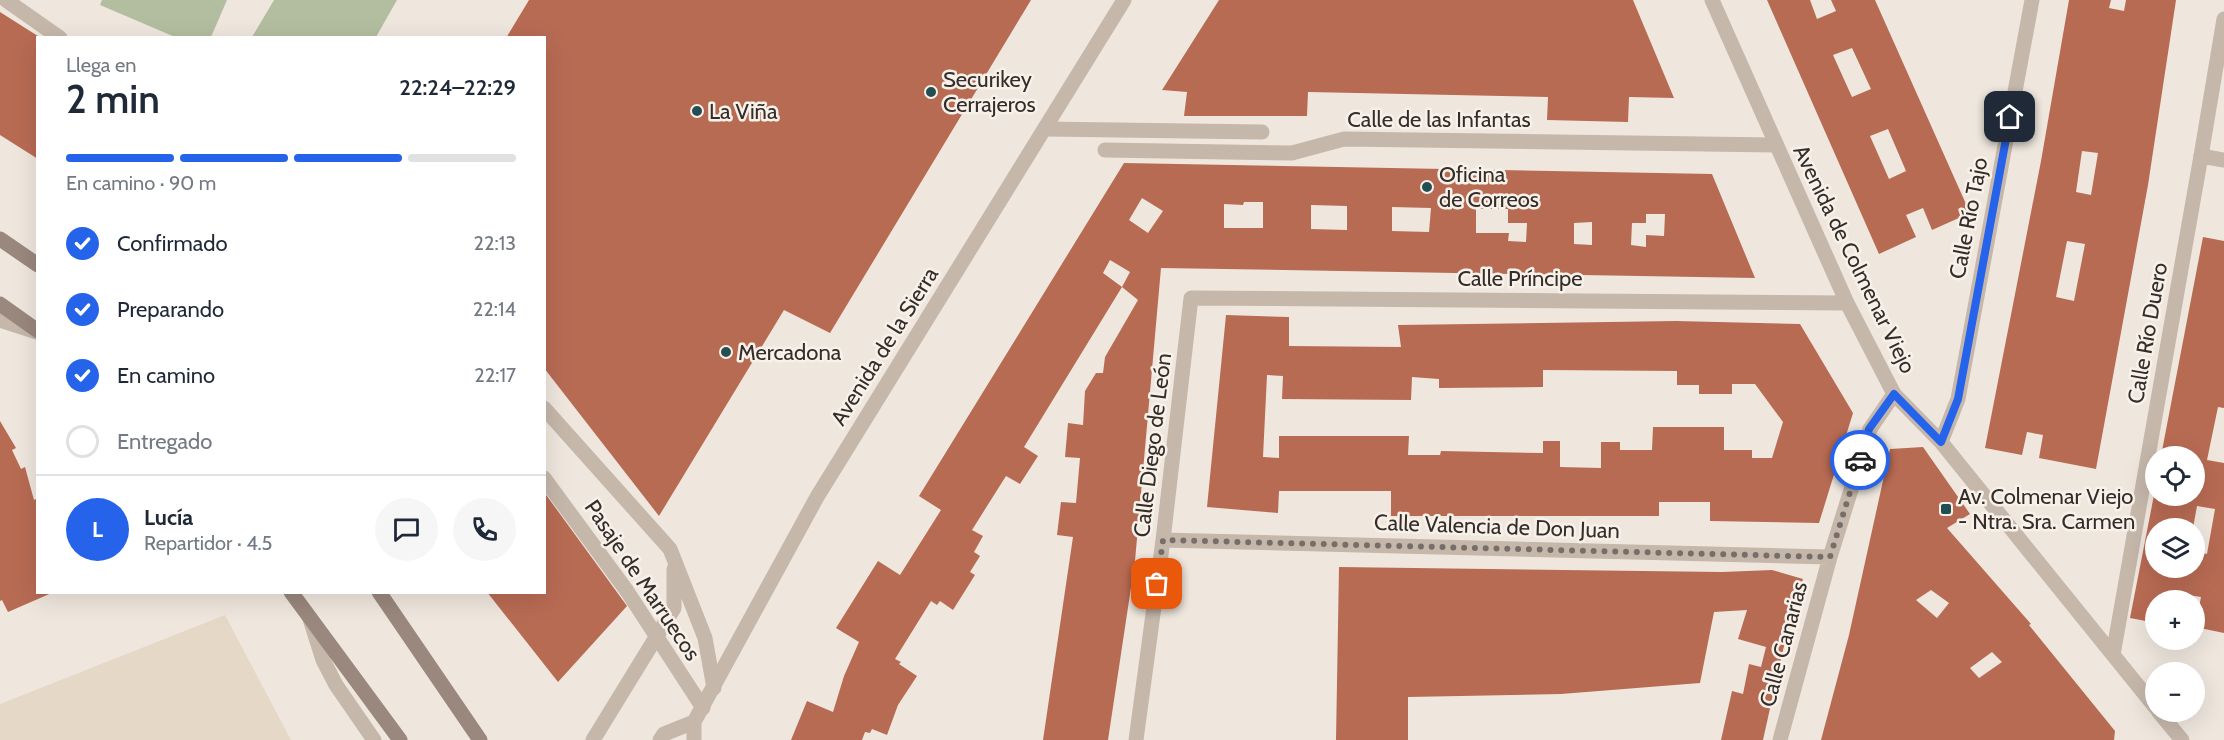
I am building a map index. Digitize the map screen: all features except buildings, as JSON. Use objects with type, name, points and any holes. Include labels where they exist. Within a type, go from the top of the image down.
[{"type":"main road","points":[[0,239],[36,264]]},
{"type":"main road","points":[[0,304],[36,331]]},
{"type":"main road","points":[[293,594],[400,740]]},
{"type":"main road","points":[[380,594],[480,740]]},
{"type":"street","points":[[6,0],[57,36]]},
{"type":"street","name":"Avenida de la Sierra","points":[[694,722],[818,497],[1124,0]]},
{"type":"street","name":"Avenida de Colmenar Viejo","points":[[1712,0],[1847,303],[1894,394],[1941,442],[2145,695]]},
{"type":"street","name":"Calle Río Tajo","points":[[1941,442],[1958,399],[2032,0]]},
{"type":"street","name":"Calle Río Duero","points":[[2114,655],[2224,19]]},
{"type":"street","points":[[1044,129],[1262,132]]},
{"type":"street","name":"Calle de las Infantas","points":[[1105,150],[1292,153],[1344,139],[1775,145]]},
{"type":"street","points":[[2201,156],[2224,160]]},
{"type":"street","name":"Calle Príncipe","points":[[1191,298],[1847,303]]},
{"type":"street","name":"Calle Diego de León","points":[[1136,740],[1163,540],[1191,298]]},
{"type":"street","points":[[0,321],[36,331]]},
{"type":"street","name":"Calle Canarias","points":[[1780,740],[1830,557],[1869,429],[1894,394]]},
{"type":"street","points":[[546,410],[672,554],[705,638],[714,688]]},
{"type":"street","name":"Pasaje de Marruecos","points":[[546,481],[627,591],[703,708]]},
{"type":"street","name":"Calle Valencia de Don Juan","points":[[1163,540],[1830,557]]},
{"type":"street","points":[[593,740],[674,608],[672,554]]},
{"type":"street","points":[[307,612],[323,660],[336,686],[374,740]]},
{"type":"street","points":[[660,740],[664,734],[694,722],[694,740]]},
{"type":"street","name":"Avenida de Colmenar Viejo","points":[[2167,722],[2182,740]]},
{"type":"green space","points":[[102,0],[227,0],[211,36],[173,36],[100,5]]},
{"type":"green space","points":[[274,0],[397,0],[377,36],[253,36]]},
{"type":"shaded area","points":[[225,615],[291,740],[0,740],[0,704]]},
{"type":"way so far","points":[[1157,584],[1163,540],[1830,557],[1860,460]]},
{"type":"place","name":"Securikey Cerrajeros","points":[[931,92]]},
{"type":"place","name":"La Viña","points":[[697,111]]},
{"type":"place","name":"Oficina de Correos","points":[[1427,187]]},
{"type":"place","name":"Mercadona","points":[[726,352]]},
{"type":"place","name":"Av. Colmenar Viejo - Ntra. Sra. Carmen","points":[[1946,509]]},
{"type":"route","points":[[1860,460],[1869,429],[1894,394],[1941,442],[1958,399],[2010,117]]}]
